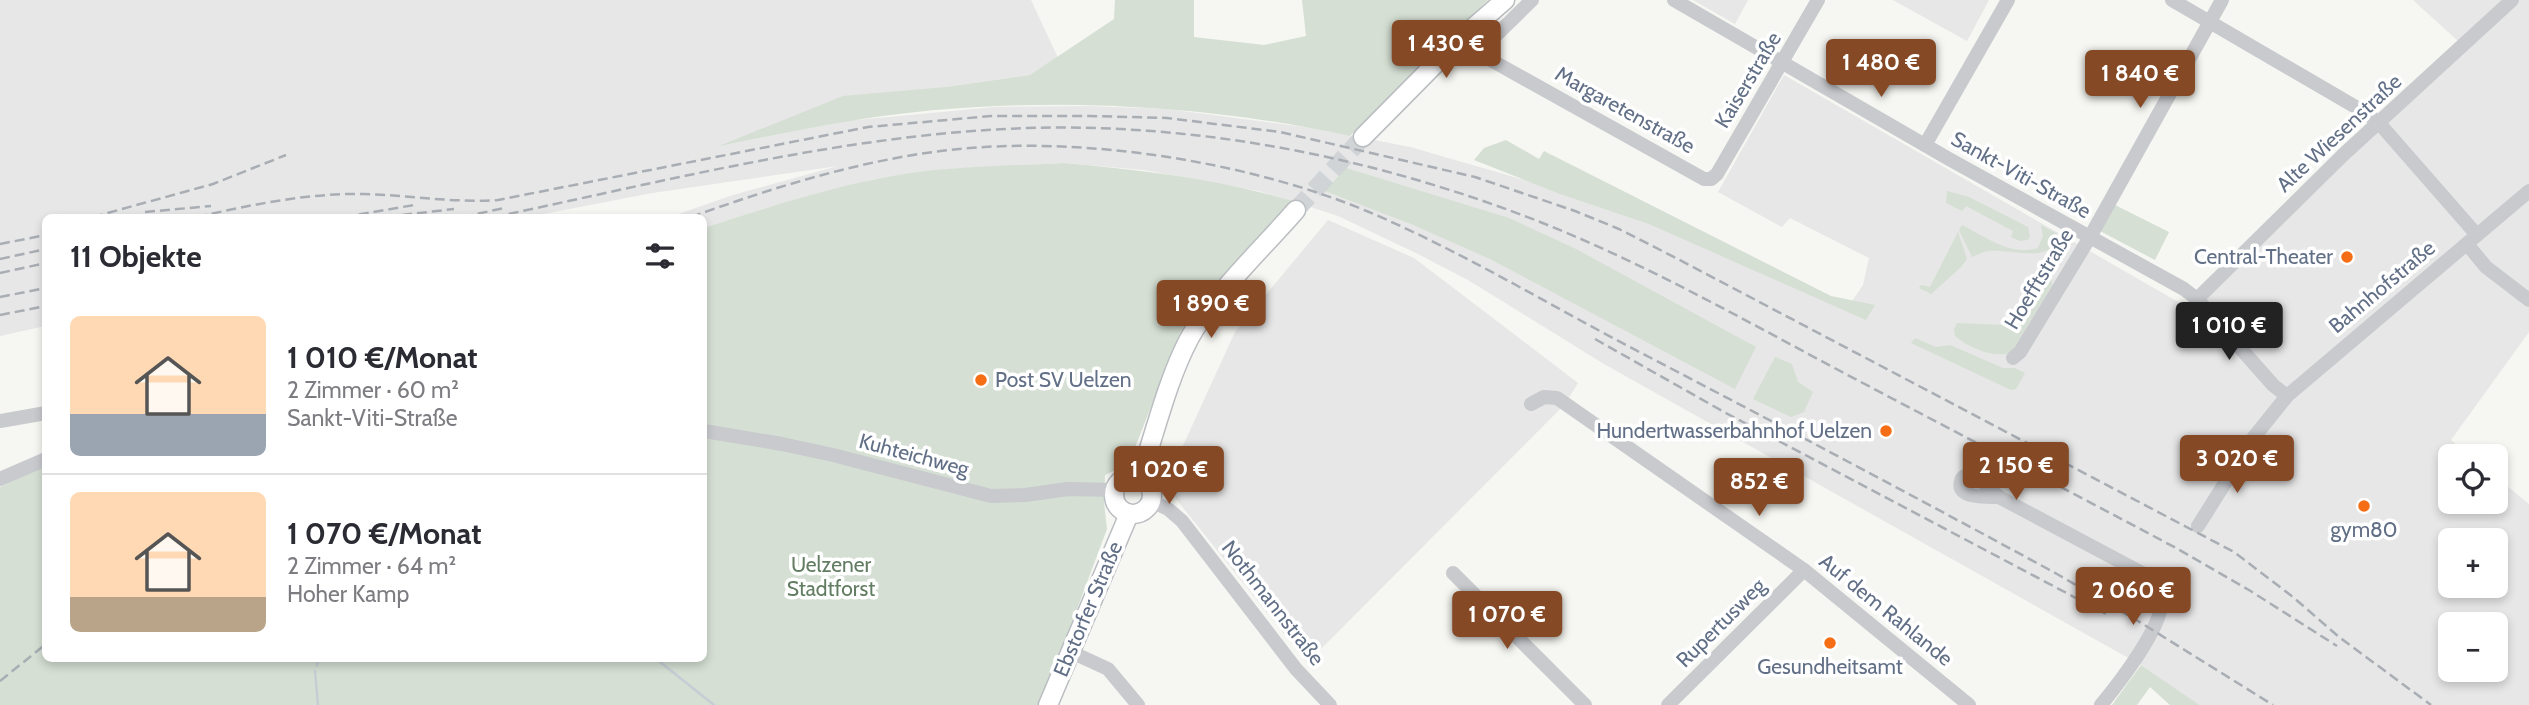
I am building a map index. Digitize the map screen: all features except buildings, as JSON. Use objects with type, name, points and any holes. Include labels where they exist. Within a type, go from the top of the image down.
[{"type":"main road","points":[[1363,137],[1460,39],[1505,0]]},
{"type":"main road","points":[[1140,477],[1188,340],[1210,308],[1296,210]]},
{"type":"main road","points":[[1127,477],[1140,477],[1150,487],[1151,501],[1142,511],[1129,513],[1119,508],[1115,502],[1115,490],[1127,477]]},
{"type":"main road","name":"Ebstorfer Straße","points":[[1048,705],[1129,513]]},
{"type":"street","name":"Margaretenstraße","points":[[1532,0],[1483,49],[1489,59],[1704,179],[1712,179]]},
{"type":"street","name":"Sankt-Viti-Straße","points":[[1674,0],[2184,289],[2197,299],[2273,385],[2287,396]]},
{"type":"street","name":"Kaiserstraße","points":[[1712,179],[1818,0]]},
{"type":"street","points":[[1926,145],[2008,0]]},
{"type":"street","points":[[2172,0],[2346,100],[2379,124],[2472,239],[2479,260],[2529,300]]},
{"type":"street","name":"Hoefftstraße","points":[[2012,358],[2020,352],[2090,237],[2222,0]]},
{"type":"street","name":"Alte Wiesenstraße","points":[[2197,299],[2343,155],[2512,0]]},
{"type":"street","name":"Bahnhofstraße","points":[[2198,526],[2254,437],[2287,396],[2472,239],[2526,202]]},
{"type":"street","name":"Auf dem Rahlande","points":[[1531,404],[1544,397],[1557,398],[1804,570],[1969,705]]},
{"type":"street","points":[[0,421],[42,413]]},
{"type":"street","name":"Kuhteichweg","points":[[707,432],[833,455],[991,496],[1068,489],[1115,490]]},
{"type":"street","points":[[0,479],[42,461]]},
{"type":"street","points":[[1999,497],[2155,580],[2161,589],[2162,600],[2158,617],[2138,654],[2101,705]]},
{"type":"street","name":"Nothmannstraße","points":[[1151,501],[1168,509],[1182,522],[1296,669],[1331,705]]},
{"type":"street","name":"Rupertusweg","points":[[1668,705],[1804,570]]},
{"type":"street","points":[[1453,573],[1585,705]]},
{"type":"street","points":[[1069,651],[1108,669],[1138,705]]},
{"type":"shaded area","points":[[0,0],[1031,0],[1058,58],[1030,75],[946,87],[724,145],[845,121],[995,107],[1167,109],[1312,128],[1410,147],[1615,206],[1846,310],[1863,285],[1869,258],[1790,218],[1782,227],[1718,192],[1784,75],[2192,310],[2458,41],[2413,0],[2529,0],[2529,332],[2451,440],[2456,444],[2438,444],[2438,514],[2508,514],[2508,487],[2529,504],[2529,705],[2199,705],[2141,665],[1604,364],[1468,280],[1338,216],[1258,191],[1144,170],[1064,163],[950,169],[871,180],[707,227],[707,214],[679,214],[733,195],[838,166],[652,193],[544,214],[42,214],[42,327],[0,336]]},
{"type":"shaded area","points":[[1693,0],[1748,0],[1735,24]]},
{"type":"shaded area","points":[[1893,0],[1989,0],[1967,41]]},
{"type":"shaded area","points":[[1328,220],[1414,258],[1578,383],[1565,404],[1307,663],[1165,485],[1235,332]]},
{"type":"green space","points":[[1115,0],[1194,0],[1194,37],[1264,45],[1306,36],[1302,0],[1488,0],[1350,136],[1226,115],[1098,105],[1033,105],[905,113],[719,146],[843,96],[946,87],[1030,75],[1114,19]]},
{"type":"green space","points":[[1506,140],[1539,159],[1544,151],[1831,296],[1875,305],[1866,320],[1649,224],[1560,194],[1474,160],[1484,148]]},
{"type":"green space","name":"Uelzener Stadtforst","points":[[1064,163],[1180,176],[1293,201],[1202,299],[1180,333],[1132,455],[1126,465],[1105,475],[1107,529],[1041,705],[0,705],[0,487],[42,467],[42,662],[707,662],[707,227],[828,190],[904,174]]},
{"type":"green space","points":[[1346,168],[1509,218],[1576,249],[1756,347],[1735,389],[1490,259],[1411,224],[1325,191]]},
{"type":"green space","points":[[1947,191],[1969,197],[2028,227],[2030,237],[2020,241],[2011,237],[2013,231],[1966,206],[1962,211],[1946,203]]},
{"type":"green space","points":[[2115,205],[2169,232],[2155,260],[2100,231]]},
{"type":"green space","points":[[1962,225],[1998,244],[2018,250],[2038,248],[2043,236],[2041,225],[2061,236],[2056,245],[2039,253],[1988,251],[1972,257],[1959,230]]},
{"type":"green space","points":[[1958,232],[1967,259],[1931,294],[1919,288],[1921,285],[1930,287]]},
{"type":"green space","points":[[2048,275],[2052,278],[2052,285],[2011,353],[1981,351],[1955,336],[1957,323],[2005,325],[2013,321],[2038,278]]},
{"type":"green space","points":[[1915,338],[1936,347],[1950,345],[2003,368],[2015,368],[2025,373],[2016,389],[2011,390],[1911,343]]},
{"type":"green space","points":[[1775,357],[1792,364],[1798,382],[1813,392],[1804,412],[1791,417],[1753,399]]},
{"type":"green space","points":[[2141,665],[2199,705],[2170,705],[2150,687],[2137,705],[2112,705]]},
{"type":"waterway","points":[[317,666],[318,662]]},
{"type":"waterway","points":[[660,662],[714,705]]},
{"type":"waterway","points":[[315,671],[318,705]]},
{"type":"tunnel","points":[[1296,210],[1363,137]]},
{"type":"railway","points":[[211,214],[321,195],[498,200],[868,127],[991,116],[1167,118],[1280,132],[1475,177],[1619,229],[2234,552],[2293,597],[2339,637],[2431,705]]},
{"type":"railway","points":[[508,214],[801,153],[862,143],[987,130],[1123,129],[1259,144],[1326,157],[1458,192],[1609,251],[2176,548],[2337,646]]},
{"type":"railway","points":[[700,214],[786,185],[883,160],[1000,146],[1053,146],[1163,156],[1217,166],[1322,194],[1369,212],[1467,259],[1950,516],[2138,621],[2273,705]]},
{"type":"railway","points":[[104,214],[213,184],[286,155]]},
{"type":"railway","points":[[362,214],[414,205]]},
{"type":"railway","points":[[145,212],[211,206]]},
{"type":"railway","points":[[477,214],[504,208]]},
{"type":"railway","points":[[411,214],[454,209]]},
{"type":"railway","points":[[0,244],[42,236]]},
{"type":"railway","points":[[0,259],[42,250]]},
{"type":"railway","points":[[0,273],[42,264]]},
{"type":"railway","points":[[0,297],[42,289]]},
{"type":"railway","points":[[0,315],[42,307]]},
{"type":"railway","points":[[1595,339],[1724,412],[2110,616]]},
{"type":"railway","points":[[0,681],[42,647]]},
{"type":"place","name":"Central-Theater","points":[[2347,257]]},
{"type":"place","name":"Post SV Uelzen","points":[[981,380]]},
{"type":"place","name":"Hundertwasserbahnhof Uelzen","points":[[1886,431]]},
{"type":"place","name":"gym80","points":[[2364,506]]},
{"type":"place","name":"Gesundheitsamt","points":[[1830,643]]}]
